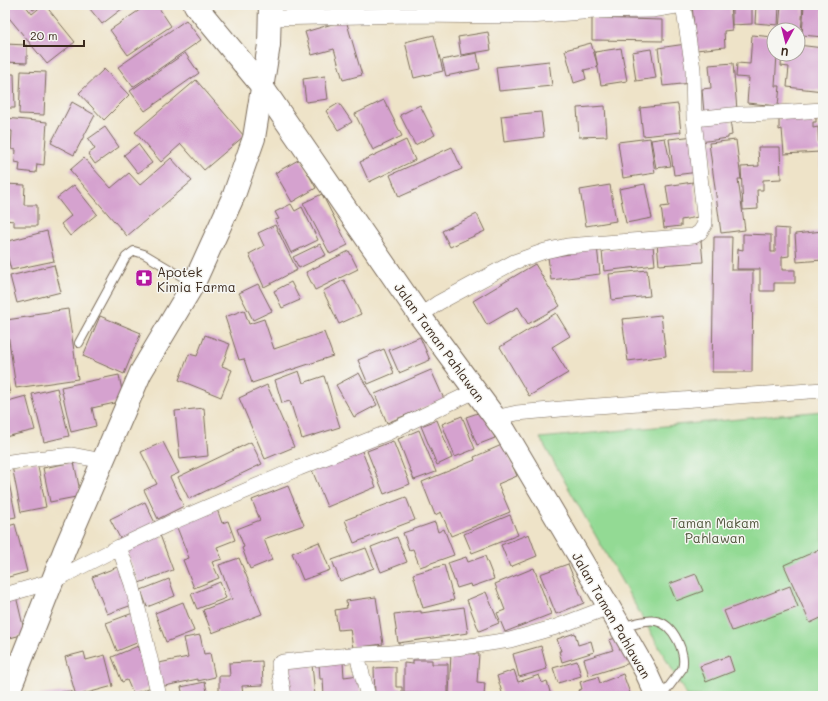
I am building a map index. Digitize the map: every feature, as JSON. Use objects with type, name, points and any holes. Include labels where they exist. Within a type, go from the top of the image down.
[{"type":"main road","name":"Jalan Taman Pahlawan","points":[[196,5],[261,84],[420,316],[505,431],[609,607],[657,696]]},
{"type":"main road","points":[[7,696],[65,549],[141,372],[194,283],[234,195],[254,138],[268,45],[270,11]]},
{"type":"street","points":[[270,11],[410,16],[530,16],[595,11],[652,10],[683,5],[693,69],[694,119],[705,224],[700,232],[694,236],[567,246],[545,251],[514,262],[438,303],[420,316]]},
{"type":"street","points":[[694,119],[741,114],[823,110]]},
{"type":"street","points":[[495,418],[517,413],[583,407],[823,390]]},
{"type":"street","points":[[5,595],[53,581],[119,546],[299,468],[388,432],[475,391]]},
{"type":"street","points":[[5,463],[72,455],[103,461]]},
{"type":"street","points":[[119,546],[132,584],[159,696]]},
{"type":"street","points":[[284,696],[280,674],[280,664],[283,662],[360,654],[456,648],[510,640],[556,627],[609,607]]},
{"type":"street","points":[[360,654],[359,663],[368,696]]},
{"type":"lane","points":[[79,343],[126,257],[134,251],[144,254],[194,283]]},
{"type":"lane","points":[[619,628],[634,623],[656,621],[671,630],[678,640],[684,664],[682,670],[662,696]]},
{"type":"green space","name":"Taman Makam Pahlawan","points":[[823,411],[823,696],[687,696],[540,438]]},
{"type":"building","points":[[5,5],[25,5],[32,14],[45,5],[75,42],[47,64],[5,13]]},
{"type":"building","points":[[29,5],[41,5],[33,10]]},
{"type":"building","points":[[95,5],[127,5],[102,24],[90,9]]},
{"type":"building","points":[[147,5],[157,5],[171,26],[128,55],[110,30]]},
{"type":"building","points":[[318,5],[358,5],[358,7],[318,10]]},
{"type":"building","points":[[692,5],[730,5],[732,30],[724,31],[725,47],[696,50]]},
{"type":"building","points":[[732,5],[752,5],[752,24],[732,25]]},
{"type":"building","points":[[756,5],[779,5],[778,22],[766,22],[766,24],[755,23]]},
{"type":"building","points":[[781,5],[803,5],[802,22],[780,22]]},
{"type":"building","points":[[804,5],[823,5],[823,37],[806,35],[806,22],[803,22]]},
{"type":"building","points":[[592,18],[663,20],[663,41],[592,40]]},
{"type":"building","points":[[186,20],[201,40],[133,87],[118,67]]},
{"type":"building","points":[[346,20],[362,75],[343,80],[334,49],[312,55],[305,32]]},
{"type":"building","points":[[488,32],[491,50],[461,55],[458,37]]},
{"type":"building","points":[[434,35],[443,71],[414,78],[405,42]]},
{"type":"building","points":[[752,35],[766,36],[766,62],[776,62],[775,86],[780,86],[778,106],[747,103],[749,78],[736,77],[737,63],[750,64]]},
{"type":"building","points":[[591,43],[598,67],[584,70],[586,79],[574,83],[565,50]]},
{"type":"building","points":[[5,44],[27,45],[27,63],[5,62]]},
{"type":"building","points":[[686,44],[691,83],[663,86],[658,48]]},
{"type":"building","points":[[806,46],[823,48],[823,91],[787,87],[789,67],[781,66],[781,62],[806,62]]},
{"type":"building","points":[[621,48],[627,81],[601,85],[595,52]]},
{"type":"building","points":[[651,49],[656,78],[636,81],[632,52]]},
{"type":"building","points":[[185,53],[199,73],[145,111],[130,91]]},
{"type":"building","points":[[477,53],[480,69],[446,76],[442,60]]},
{"type":"building","points":[[549,61],[552,86],[499,91],[496,67]]},
{"type":"building","points":[[733,63],[737,110],[704,113],[702,89],[711,88],[709,65]]},
{"type":"building","points":[[104,69],[129,95],[104,120],[79,93]]},
{"type":"building","points":[[21,71],[46,72],[44,115],[19,114]]},
{"type":"building","points":[[5,74],[14,74],[15,108],[5,108]]},
{"type":"building","points":[[325,76],[328,99],[306,102],[303,79]]},
{"type":"building","points":[[196,80],[244,136],[204,170],[181,144],[161,162],[135,132]]},
{"type":"building","points":[[384,100],[402,136],[373,150],[355,114]]},
{"type":"building","points":[[72,102],[95,115],[74,155],[51,143]]},
{"type":"building","points":[[339,103],[352,122],[338,130],[326,111]]},
{"type":"building","points":[[678,104],[681,132],[643,136],[640,108]]},
{"type":"building","points":[[420,105],[435,135],[415,145],[400,115]]},
{"type":"building","points":[[605,106],[607,136],[579,137],[577,108]]},
{"type":"building","points":[[541,112],[544,137],[504,142],[501,116]]},
{"type":"building","points":[[816,112],[816,122],[813,122],[813,128],[818,127],[819,149],[823,149],[823,167],[820,167],[820,152],[784,154],[782,129],[779,130],[779,118]]},
{"type":"building","points":[[5,118],[47,122],[44,165],[37,164],[36,173],[19,171],[20,163],[15,162],[16,150],[11,149],[12,131],[5,130]]},
{"type":"building","points":[[730,118],[732,135],[728,136],[728,138],[700,142],[698,122]]},
{"type":"building","points":[[105,127],[119,147],[95,164],[88,154],[95,149],[88,139]]},
{"type":"building","points":[[820,129],[823,129],[823,146],[821,147]]},
{"type":"building","points":[[694,136],[699,172],[674,175],[669,139]]},
{"type":"building","points":[[650,138],[655,173],[623,178],[618,142]]},
{"type":"building","points":[[665,138],[671,166],[656,168],[651,140]]},
{"type":"building","points":[[406,140],[415,160],[369,182],[360,162]]},
{"type":"building","points":[[736,140],[741,179],[738,179],[745,230],[721,233],[709,143]]},
{"type":"building","points":[[138,144],[152,163],[138,173],[124,155]]},
{"type":"building","points":[[452,147],[462,169],[399,197],[390,175]]},
{"type":"building","points":[[758,147],[780,147],[781,179],[763,180],[763,190],[757,190],[758,209],[743,210],[741,167],[759,166]]},
{"type":"building","points":[[84,158],[111,188],[129,173],[140,185],[171,158],[192,181],[127,236],[70,170]]},
{"type":"building","points":[[300,159],[316,188],[292,202],[275,173]]},
{"type":"building","points":[[693,182],[698,217],[681,220],[681,226],[664,228],[661,207],[669,206],[666,186]]},
{"type":"building","points":[[5,184],[25,185],[24,205],[37,205],[37,226],[14,226],[14,221],[5,220]]},
{"type":"building","points":[[645,184],[652,218],[626,223],[619,189]]},
{"type":"building","points":[[74,185],[97,214],[70,236],[61,224],[71,216],[57,198]]},
{"type":"building","points":[[610,185],[616,221],[586,226],[580,190]]},
{"type":"building","points":[[322,194],[348,245],[330,254],[303,203]]},
{"type":"building","points":[[291,204],[295,211],[302,207],[318,240],[291,253],[275,220],[279,219],[275,212]]},
{"type":"building","points":[[477,214],[485,231],[450,247],[442,231]]},
{"type":"building","points":[[275,225],[297,270],[264,287],[249,254],[264,246],[258,233]]},
{"type":"building","points":[[775,228],[789,229],[789,256],[782,257],[782,270],[795,270],[795,283],[774,283],[774,291],[760,291],[760,269],[737,269],[738,249],[743,250],[743,234],[771,235],[771,252],[775,252]]},
{"type":"building","points":[[47,231],[54,261],[11,270],[5,242]]},
{"type":"building","points":[[823,231],[823,260],[797,262],[795,234]]},
{"type":"building","points":[[714,237],[732,237],[731,270],[753,270],[752,372],[712,372]]},
{"type":"building","points":[[701,240],[703,262],[659,265],[657,243]]},
{"type":"building","points":[[320,244],[326,255],[299,268],[293,257]]},
{"type":"building","points":[[653,245],[655,265],[604,271],[602,251]]},
{"type":"building","points":[[597,246],[600,274],[551,280],[548,257],[570,254],[569,249]]},
{"type":"building","points":[[349,251],[358,269],[315,290],[306,272]]},
{"type":"building","points":[[535,264],[560,306],[528,324],[518,307],[487,325],[473,301]]},
{"type":"building","points":[[54,265],[61,292],[17,303],[10,276]]},
{"type":"building","points":[[647,270],[650,296],[612,300],[609,274]]},
{"type":"building","points":[[344,280],[361,314],[339,324],[323,291]]},
{"type":"building","points":[[291,282],[300,300],[282,308],[274,291]]},
{"type":"building","points":[[258,284],[272,311],[253,320],[239,293]]},
{"type":"building","points":[[68,309],[78,379],[16,388],[6,320]]},
{"type":"building","points":[[244,310],[249,324],[264,319],[274,349],[324,332],[333,356],[252,383],[244,359],[239,360],[225,317]]},
{"type":"building","points":[[556,313],[570,336],[552,347],[568,373],[529,396],[500,347]]},
{"type":"building","points":[[661,315],[666,356],[628,361],[622,319]]},
{"type":"building","points":[[100,316],[141,333],[124,374],[83,356]]},
{"type":"building","points":[[205,335],[230,344],[222,366],[232,370],[221,397],[179,380],[189,354],[197,356]]},
{"type":"building","points":[[420,337],[430,360],[399,373],[389,350]]},
{"type":"building","points":[[384,349],[394,373],[368,384],[358,360]]},
{"type":"building","points":[[5,370],[10,394],[5,394]]},
{"type":"building","points":[[431,370],[444,399],[387,423],[375,394]]},
{"type":"building","points":[[299,371],[303,383],[324,376],[340,427],[302,439],[290,401],[282,403],[275,380]]},
{"type":"building","points":[[359,373],[377,405],[354,417],[336,385]]},
{"type":"building","points":[[119,375],[124,401],[92,408],[96,426],[71,432],[61,387]]},
{"type":"building","points":[[267,385],[294,447],[265,459],[239,398]]},
{"type":"building","points":[[57,388],[69,436],[44,442],[32,394]]},
{"type":"building","points":[[26,396],[35,430],[5,437],[5,403]]},
{"type":"building","points":[[204,408],[208,456],[180,459],[175,411]]},
{"type":"building","points":[[484,411],[495,438],[477,445],[466,417]]},
{"type":"building","points":[[462,416],[475,449],[455,457],[442,424]]},
{"type":"building","points":[[437,420],[452,458],[437,465],[421,426]]},
{"type":"building","points":[[419,430],[436,472],[414,480],[398,439]]},
{"type":"building","points":[[393,441],[410,484],[384,494],[367,451]]},
{"type":"building","points":[[163,442],[179,473],[170,477],[184,506],[158,519],[144,490],[157,484],[141,452]]},
{"type":"building","points":[[251,442],[262,464],[189,499],[178,477]]},
{"type":"building","points":[[504,444],[517,476],[498,484],[510,512],[451,536],[441,512],[435,515],[422,482],[475,460],[474,457]]},
{"type":"building","points":[[362,451],[376,487],[327,507],[312,470]]},
{"type":"building","points":[[37,462],[46,507],[21,512],[12,466]]},
{"type":"building","points":[[74,462],[81,496],[50,502],[43,468]]},
{"type":"building","points":[[5,468],[16,517],[5,519]]},
{"type":"building","points":[[288,486],[304,525],[264,539],[272,560],[250,569],[237,529],[260,520],[252,500]]},
{"type":"building","points":[[406,497],[415,520],[354,543],[345,520]]},
{"type":"building","points":[[145,502],[156,525],[122,542],[110,519]]},
{"type":"building","points":[[217,509],[222,523],[228,521],[235,540],[217,547],[222,559],[212,562],[219,578],[194,588],[183,560],[189,558],[176,525]]},
{"type":"building","points":[[510,515],[518,535],[472,553],[464,534]]},
{"type":"building","points":[[435,522],[438,532],[444,529],[454,555],[420,567],[413,549],[409,550],[403,533]]},
{"type":"building","points":[[15,524],[27,572],[5,578],[5,527]]},
{"type":"building","points":[[529,534],[537,556],[510,567],[501,545]]},
{"type":"building","points":[[160,535],[173,570],[139,583],[125,549]]},
{"type":"building","points":[[397,537],[407,562],[381,572],[371,547]]},
{"type":"building","points":[[319,542],[330,570],[303,580],[292,553]]},
{"type":"building","points":[[366,548],[374,568],[340,581],[332,560]]},
{"type":"building","points":[[823,548],[823,617],[810,623],[784,565]]},
{"type":"building","points":[[485,556],[494,579],[471,587],[470,584],[457,588],[448,563],[466,557],[468,562]]},
{"type":"building","points":[[239,558],[262,614],[212,633],[203,610],[232,599],[219,565]]},
{"type":"building","points":[[568,564],[584,603],[556,614],[540,574]]},
{"type":"building","points":[[444,565],[454,600],[423,608],[413,574]]},
{"type":"building","points":[[120,566],[135,604],[107,614],[92,577]]},
{"type":"building","points":[[534,568],[551,614],[505,632],[497,613],[505,610],[495,584]]},
{"type":"building","points":[[696,574],[703,591],[676,601],[669,584]]},
{"type":"building","points":[[169,579],[175,596],[147,607],[141,590]]},
{"type":"building","points":[[220,582],[226,598],[197,609],[191,594]]},
{"type":"building","points":[[790,586],[798,607],[732,631],[724,611]]},
{"type":"building","points":[[486,592],[499,623],[479,631],[467,600]]},
{"type":"building","points":[[16,596],[25,634],[6,639],[7,645],[5,646],[5,599]]},
{"type":"building","points":[[376,597],[383,644],[353,648],[350,629],[338,630],[335,610],[347,608],[346,601]]},
{"type":"building","points":[[183,602],[194,631],[166,642],[155,613]]},
{"type":"building","points":[[464,607],[468,633],[398,643],[394,614],[421,611],[421,613]]},
{"type":"building","points":[[133,613],[144,640],[117,651],[106,623]]},
{"type":"building","points":[[575,633],[578,645],[591,641],[594,652],[562,662],[559,651],[561,651],[557,639]]},
{"type":"building","points":[[200,635],[204,654],[210,653],[215,677],[160,687],[154,664],[188,657],[184,638]]},
{"type":"building","points":[[619,637],[633,662],[589,676],[584,659],[613,650],[609,640]]},
{"type":"building","points":[[138,646],[154,686],[133,694],[127,680],[122,682],[112,657]]},
{"type":"building","points":[[541,646],[547,669],[519,677],[513,654]]},
{"type":"building","points":[[84,652],[86,660],[105,655],[113,686],[76,696],[65,657]]},
{"type":"building","points":[[451,653],[479,654],[477,682],[485,683],[484,696],[449,694]]},
{"type":"building","points":[[729,656],[734,671],[706,682],[700,666]]},
{"type":"building","points":[[413,660],[432,660],[432,664],[448,664],[448,694],[404,693],[404,663],[413,664]]},
{"type":"building","points":[[262,661],[263,685],[242,686],[243,696],[219,696],[219,676],[230,676],[229,663]]},
{"type":"building","points":[[577,661],[581,676],[558,683],[553,668]]},
{"type":"building","points":[[343,662],[344,677],[359,675],[361,696],[324,696],[323,679],[320,679],[319,664]]},
{"type":"building","points":[[312,664],[315,696],[288,696],[285,667]]},
{"type":"building","points":[[396,667],[396,687],[402,687],[402,696],[375,696],[374,668]]},
{"type":"building","points":[[514,670],[518,682],[539,675],[542,683],[547,681],[551,696],[503,696],[497,676]]},
{"type":"building","points":[[623,674],[631,696],[581,696],[579,690],[582,689],[580,682],[598,677],[600,683]]},
{"type":"building","points":[[205,682],[208,696],[183,696],[181,687]]},
{"type":"building","points":[[71,691],[71,696],[40,696],[40,695]]},
{"type":"place","name":"Apotek Kimia Farma","points":[[144,278]]}]
